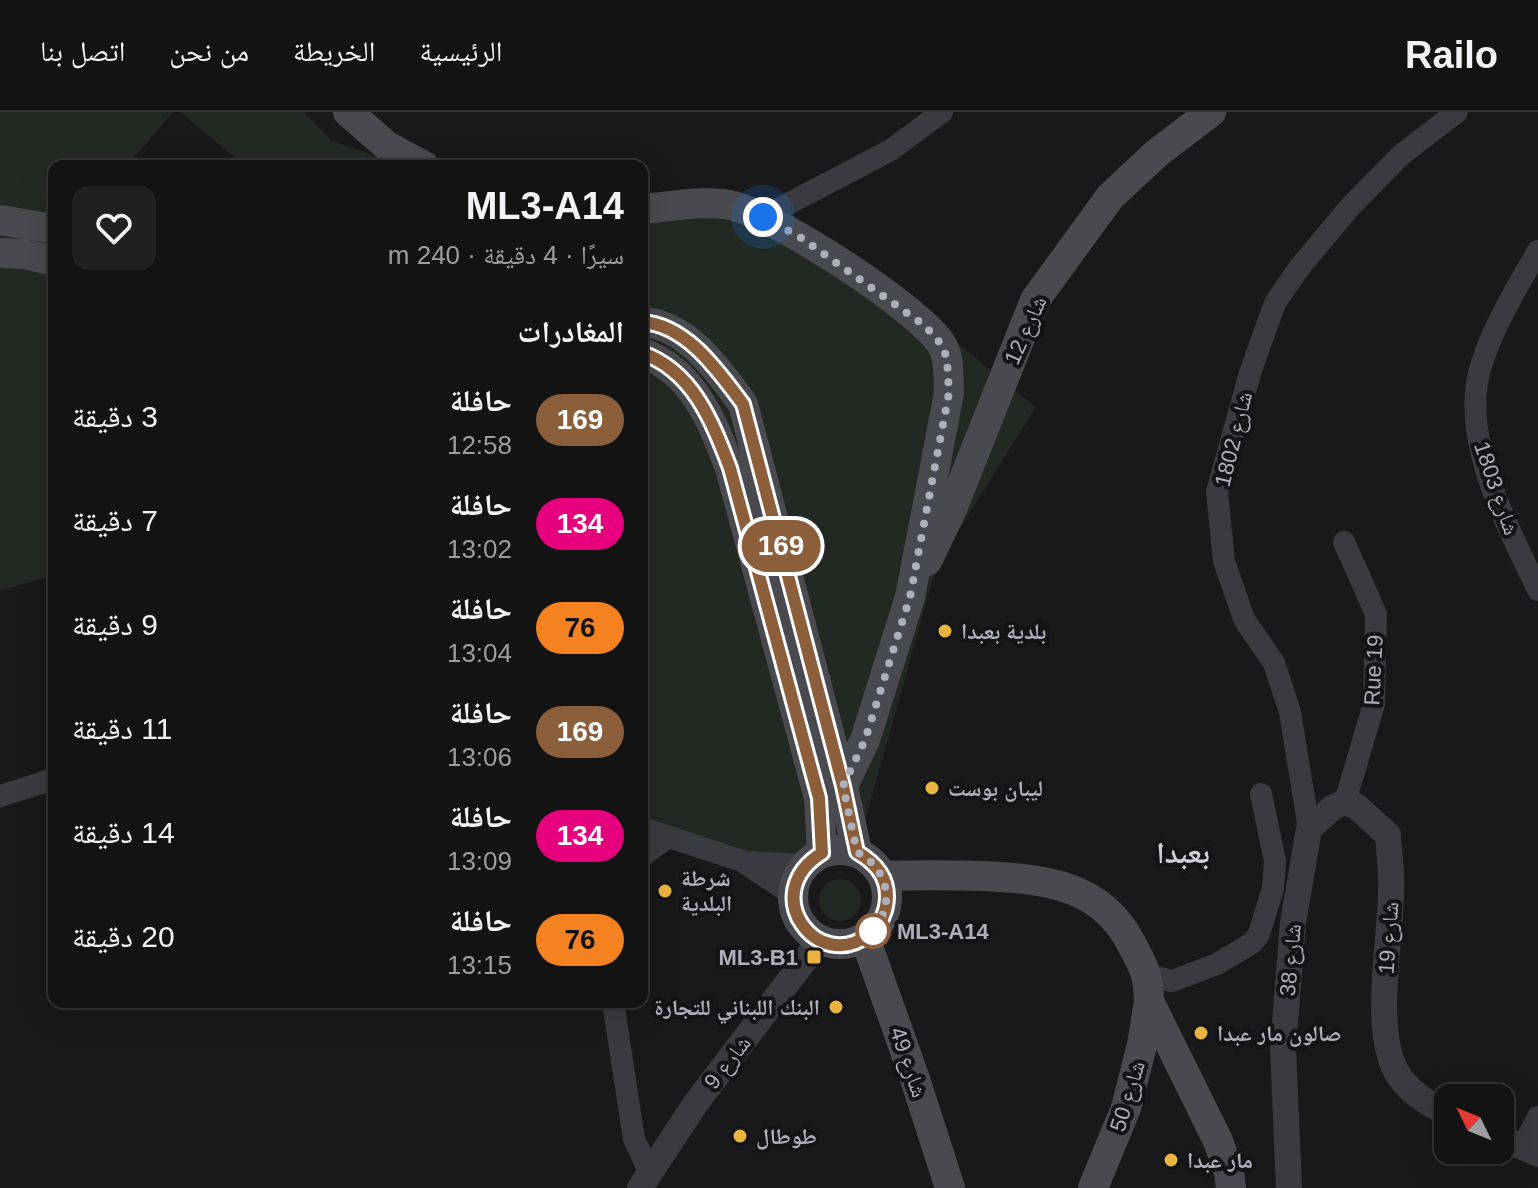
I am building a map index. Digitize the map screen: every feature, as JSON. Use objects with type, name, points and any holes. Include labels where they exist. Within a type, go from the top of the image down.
[{"type":"main road","points":[[348,112],[387,146],[413,160]]},
{"type":"main road","name":"شارع 12","points":[[910,597],[952,509],[1035,300],[1110,197],[1157,153],[1211,112]]},
{"type":"main road","points":[[648,209],[713,204],[732,206],[763,217],[800,237],[880,291],[924,325],[943,346],[949,393],[910,597],[865,740],[831,792],[813,859],[794,886],[795,912],[800,924],[820,940],[835,944],[865,938],[883,917],[887,903],[883,876],[876,866],[857,852],[831,792],[730,468],[712,422],[685,381],[672,368],[648,356]]},
{"type":"main road","points":[[0,220],[48,228]]},
{"type":"main road","points":[[0,253],[48,259]]},
{"type":"main road","points":[[648,324],[683,336],[721,374],[743,404],[831,792]]},
{"type":"main road","points":[[813,859],[833,850],[857,852]]},
{"type":"main road","points":[[883,876],[939,874],[1031,878],[1075,890],[1116,920],[1125,931],[1218,1141],[1231,1188]]},
{"type":"main road","name":"شارع 49","points":[[865,938],[950,1188]]},
{"type":"main road","name":"شارع 50","points":[[1093,1188],[1126,1108],[1142,1045],[1149,988]]},
{"type":"street","points":[[763,217],[891,150],[942,112]]},
{"type":"street","name":"شارع 1802","points":[[1309,829],[1290,712],[1274,663],[1244,619],[1224,561],[1217,492],[1250,373],[1275,303],[1299,268],[1350,207],[1401,155],[1457,112]]},
{"type":"street","name":"شارع 1803","points":[[1538,251],[1494,334],[1476,391],[1484,463],[1502,515],[1538,590]]},
{"type":"street","name":"Rue 19","points":[[1344,542],[1376,614],[1374,704],[1345,802]]},
{"type":"street","points":[[0,796],[48,781]]},
{"type":"street","points":[[1149,988],[1195,973],[1229,957],[1252,943],[1259,934],[1273,888],[1275,861],[1261,794]]},
{"type":"street","points":[[1309,829],[1332,808],[1345,802]]},
{"type":"street","name":"شارع 19","points":[[1345,802],[1356,806],[1388,835],[1391,891],[1384,989],[1387,1039],[1399,1077],[1419,1098],[1434,1106]]},
{"type":"street","name":"شارع 38","points":[[1289,1188],[1283,1047],[1293,923],[1309,829]]},
{"type":"street","points":[[648,830],[742,861],[793,895]]},
{"type":"street","points":[[648,852],[668,837]]},
{"type":"street","points":[[742,861],[813,859]]},
{"type":"street","name":"شارع 9","points":[[645,1180],[696,1103],[820,940]]},
{"type":"street","points":[[614,1008],[634,1139],[645,1180]]},
{"type":"street","points":[[1520,1145],[1538,1117]]},
{"type":"shaded area","points":[[0,112],[173,112],[132,160],[48,160],[48,577],[0,591]]},
{"type":"shaded area","points":[[180,112],[304,112],[331,140],[385,160],[238,160]]},
{"type":"shaded area","points":[[648,212],[800,228],[942,331],[1036,407],[937,565],[859,842],[782,882],[648,843]]},
{"type":"shaded area","points":[[840,879],[855,885],[861,900],[855,915],[840,921],[825,915],[819,900],[825,885]]},
{"type":"bus line","name":"169","points":[[648,322],[683,336],[721,374],[743,404],[843,786],[857,852],[876,866],[887,889],[883,917],[865,938],[835,944],[820,940],[800,924],[795,912],[794,886],[800,872],[809,861],[822,853],[819,798],[730,468],[701,403],[672,368],[648,355]]},
{"type":"place","name":"بلدية بعبدا","points":[[945,631]]},
{"type":"place","name":"ليبان بوست","points":[[932,788]]},
{"type":"place","name":"شرطة البلدية","points":[[665,891]]},
{"type":"place","name":"ML3-A14","points":[[873,931]]},
{"type":"place","name":"ML3-B1","points":[[814,957]]},
{"type":"place","name":"البنك اللبناني للتجارة","points":[[836,1007]]},
{"type":"place","name":"صالون مار عبدا","points":[[1201,1033]]},
{"type":"place","name":"طوطال","points":[[740,1136]]},
{"type":"place","name":"مار عبدا","points":[[1171,1160]]},
{"type":"district","name":"بعبدا","points":[[1183,853]]},
{"type":"route","points":[[763,217],[800,237],[924,325],[943,346],[947,360],[949,393],[910,597],[865,740],[843,786],[857,852],[876,866],[887,889],[883,917],[873,931]]}]
